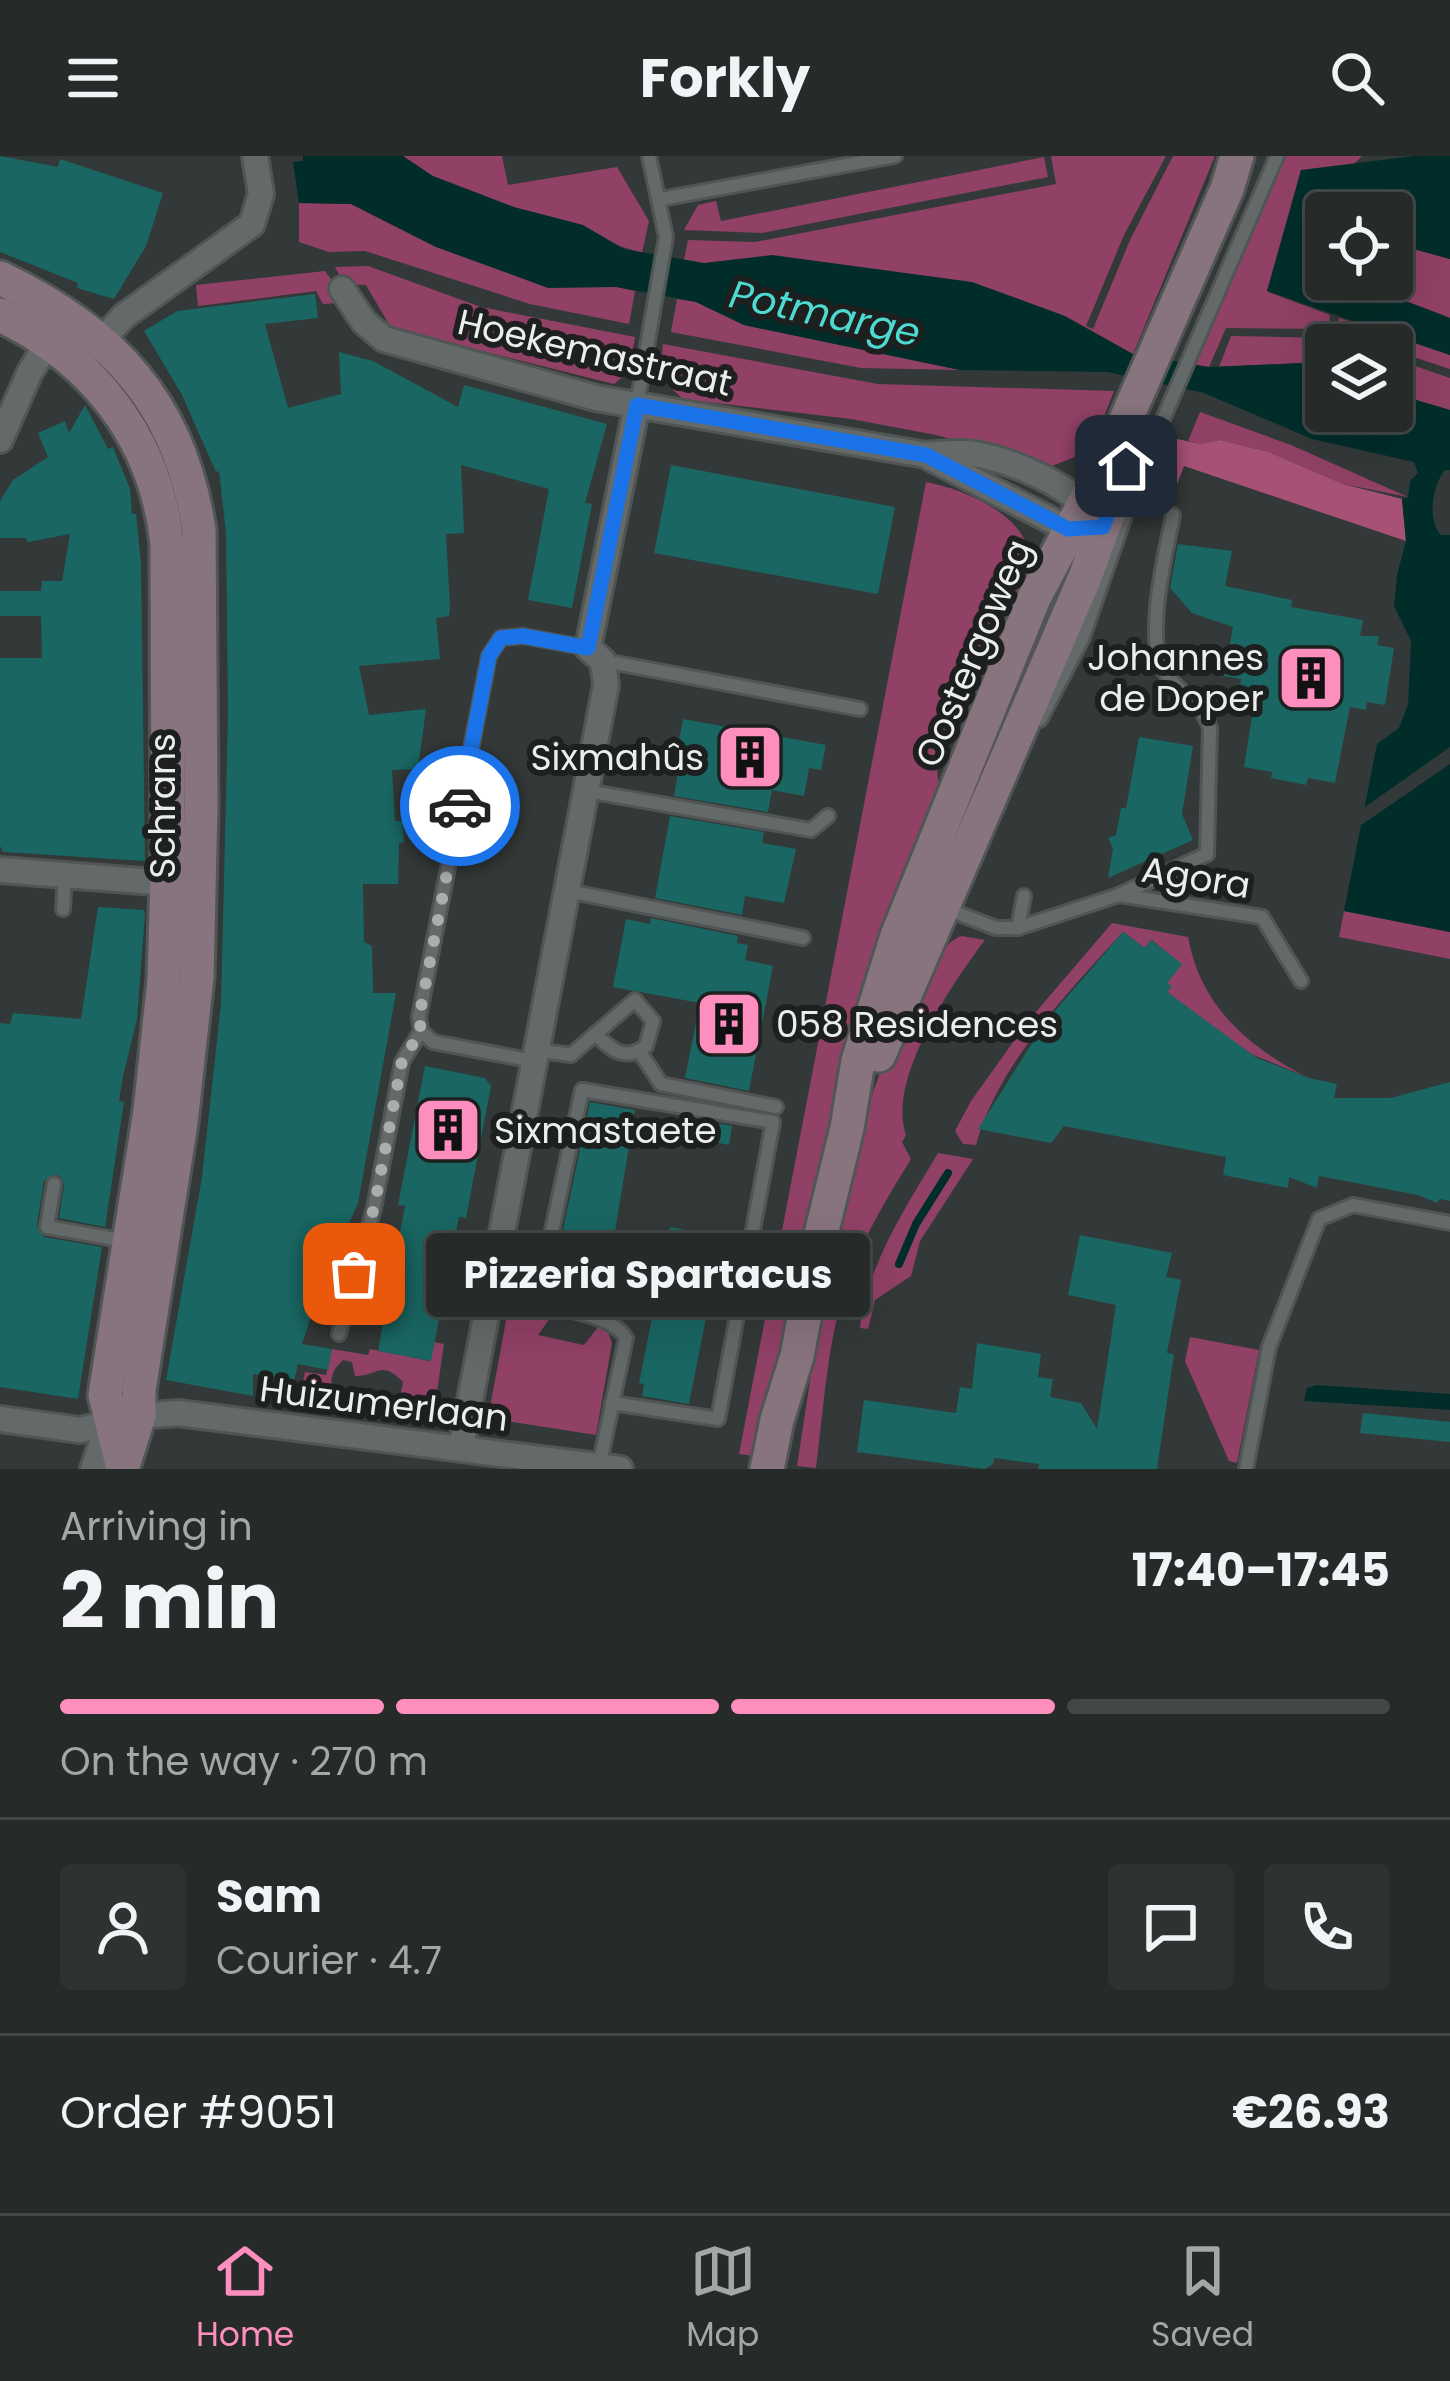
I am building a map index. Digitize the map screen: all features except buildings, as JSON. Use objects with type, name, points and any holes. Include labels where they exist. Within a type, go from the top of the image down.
[{"type":"street","points":[[79,364],[124,316],[252,224],[261,194],[255,156]]},
{"type":"street","name":"Oostergoweg","points":[[1171,359],[1237,156]]},
{"type":"street","name":"Oostergoweg","points":[[927,902],[1034,598],[1085,520],[1153,399],[1260,156]]},
{"type":"street","name":"Schrans","points":[[0,278],[58,328],[79,364],[112,400],[136,437],[165,524],[184,884],[188,1063],[139,1390],[124,1419],[105,1395],[184,884],[200,548],[195,506],[178,448],[154,400],[102,339],[58,328],[0,315]]},
{"type":"street","name":"Hoekemastraat","points":[[342,289],[364,322],[384,339],[596,398],[926,455],[973,453],[1013,466],[1085,520]]},
{"type":"street","points":[[0,440],[58,328]]},
{"type":"street","points":[[461,1448],[606,685],[596,657],[637,405]]},
{"type":"street","name":"Oostergoweg","points":[[767,1469],[797,1356],[858,1061],[874,1005],[927,902],[974,828],[1070,613],[1085,520]]},
{"type":"street","points":[[0,870],[184,884]]},
{"type":"street","name":"Oostergoweg","points":[[789,1469],[796,1423],[797,1356]]},
{"type":"street","name":"Huizumerlaan","points":[[0,1419],[80,1430],[178,1413],[609,1468]]},
{"type":"street","points":[[112,1467],[124,1419]]},
{"type":"lane","points":[[637,405],[666,223],[649,156]]},
{"type":"lane","points":[[661,199],[895,156]]},
{"type":"lane","name":"Oostergoweg","points":[[1171,359],[1276,156]]},
{"type":"lane","name":"Oostergoweg","points":[[974,828],[999,799],[1083,637],[1133,490],[1153,399]]},
{"type":"lane","points":[[1119,895],[1207,854],[1210,728],[1203,709],[1163,670],[1159,655],[1159,586],[1173,515]]},
{"type":"lane","points":[[640,1051],[654,1030],[650,1013],[635,1000],[571,1055],[434,1042],[421,1031],[419,1018],[489,656],[501,638],[523,636],[616,663],[860,709]]},
{"type":"lane","points":[[586,791],[811,830],[828,816]]},
{"type":"lane","points":[[63,909],[65,875]]},
{"type":"lane","points":[[566,891],[803,938]]},
{"type":"lane","name":"Agora","points":[[1018,928],[1119,895],[1262,917],[1301,981]]},
{"type":"lane","points":[[927,902],[996,928],[1018,928],[1024,896]]},
{"type":"lane","points":[[339,1334],[374,1208],[402,1061],[421,1031]]},
{"type":"lane","points":[[596,1034],[614,1051],[640,1051]]},
{"type":"lane","points":[[640,1051],[662,1084],[776,1107]]},
{"type":"lane","points":[[536,1306],[582,1090],[773,1122],[718,1420],[612,1402]]},
{"type":"lane","points":[[54,1184],[46,1227],[128,1241]]},
{"type":"lane","points":[[1246,1469],[1268,1347],[1319,1219],[1353,1205],[1450,1223]]},
{"type":"lane","points":[[490,1297],[602,1319],[620,1328],[626,1338],[612,1402],[609,1468]]},
{"type":"shaded area","points":[[403,156],[502,156],[508,185],[617,167],[649,221],[642,253],[438,189]]},
{"type":"shaded area","points":[[1051,156],[1166,156],[1124,235],[1086,326],[1093,329],[1130,240],[1173,156],[1215,156],[1133,354],[684,260],[688,240],[755,242],[1056,184]]},
{"type":"shaded area","points":[[1283,156],[1362,156],[1330,192],[1305,192],[1305,233],[1268,292],[1330,315],[1329,324],[1305,324],[1305,329],[1226,328],[1209,367],[1195,366]]},
{"type":"shaded area","points":[[1044,157],[1048,177],[762,233],[684,230],[698,205],[716,201],[721,221]]},
{"type":"shaded area","points":[[299,203],[351,204],[436,247],[635,291],[629,324],[530,304],[365,251],[329,252],[299,242]]},
{"type":"shaded area","points":[[1413,249],[1450,259],[1450,318],[1403,300],[1413,300]]},
{"type":"shaded area","points":[[368,266],[481,307],[635,337],[629,372],[614,384],[391,328],[366,285],[344,284],[335,267]]},
{"type":"shaded area","points":[[325,271],[338,303],[323,304],[316,291],[198,306],[196,285]]},
{"type":"shaded area","points":[[677,299],[696,302],[744,325],[960,370],[861,368],[671,332]]},
{"type":"shaded area","points":[[1231,336],[1305,338],[1305,363],[1219,367]]},
{"type":"shaded area","points":[[1413,343],[1450,355],[1450,369],[1413,357]]},
{"type":"shaded area","points":[[663,344],[878,384],[1114,391],[1085,453],[1052,466],[936,435],[851,419],[683,399],[664,375]]},
{"type":"shaded area","points":[[1413,365],[1450,378],[1450,410],[1413,399]]},
{"type":"shaded area","points":[[1200,412],[1291,445],[1408,497],[1343,484],[1269,452],[1220,440],[1188,441]]},
{"type":"shaded area","points":[[1173,438],[1200,444],[1220,440],[1269,452],[1343,484],[1402,499],[1406,541],[1184,466],[1169,505],[1147,498]]},
{"type":"shaded area","points":[[926,482],[982,501],[1015,526],[1029,559],[1026,579],[986,641],[940,751],[939,790],[833,1115],[762,1457],[739,1454]]},
{"type":"shaded area","points":[[1344,911],[1450,932],[1450,959],[1339,937]]},
{"type":"shaded area","points":[[1112,923],[1188,937],[1203,983],[1229,1021],[1264,1051],[1305,1076],[1246,1052],[1167,992],[1171,986],[1167,983],[1181,965],[1152,940],[1145,948],[1123,932],[1057,1005],[1017,1059],[976,1145],[963,1144],[955,1131],[971,1101],[1029,1020]]},
{"type":"shaded area","points":[[962,936],[985,940],[956,980],[914,1060],[902,1113],[906,1135],[902,1142],[911,1159],[868,1235],[840,1305],[816,1468],[797,1466],[827,1278],[855,1150],[898,1030],[926,976],[946,947]]},
{"type":"shaded area","points":[[938,1153],[973,1159],[920,1241],[911,1276],[875,1300],[868,1329],[860,1328],[879,1259]]},
{"type":"shaded area","points":[[508,1310],[550,1318],[538,1335],[584,1345],[598,1327],[608,1332],[612,1343],[596,1435],[488,1418]]},
{"type":"shaded area","points":[[1190,1337],[1259,1350],[1237,1463],[1229,1461],[1185,1361]]},
{"type":"shaded area","points":[[434,1342],[444,1344],[433,1419],[386,1413],[387,1406],[400,1396],[403,1382],[384,1370],[355,1376],[352,1362],[343,1360],[332,1378],[335,1406],[299,1402],[305,1372],[326,1375],[332,1349],[368,1355],[370,1349],[430,1361]]},
{"type":"water","name":"Potmarge","points":[[303,156],[403,156],[433,176],[514,207],[583,225],[624,249],[704,263],[772,255],[972,282],[1065,316],[1133,354],[1209,367],[1305,363],[1305,432],[1413,432],[1413,399],[1450,410],[1450,470],[1445,470],[1437,485],[1433,512],[1441,535],[1450,535],[1450,932],[1344,911],[1377,744],[1399,728],[1408,704],[1411,641],[1394,606],[1406,541],[1402,499],[1408,497],[1410,481],[1418,473],[1414,462],[1312,439],[1204,393],[1108,372],[960,370],[744,325],[696,302],[616,287],[548,288],[436,247],[351,204],[299,203],[293,162],[303,161]]},
{"type":"water","points":[[1450,156],[1450,259],[1413,249],[1413,192],[1305,192],[1305,300],[1403,300],[1450,318],[1450,355],[1413,342],[1413,324],[1361,324],[1267,291],[1301,170]]},
{"type":"water","points":[[1307,1388],[1450,1394],[1450,1410],[1304,1401]]},
{"type":"pier","points":[[1450,747],[1450,764],[1354,830],[1358,812]]},
{"type":"waterway","points":[[899,1264],[916,1224],[948,1173]]},
{"type":"way so far","points":[[354,1274],[374,1208],[402,1061],[421,1031],[419,1018],[460,806]]},
{"type":"place","name":"Johannes de Doper","points":[[1311,678]]},
{"type":"place","name":"Sixmahûs","points":[[750,757]]},
{"type":"place","name":"058 Residences","points":[[729,1024]]},
{"type":"place","name":"Sixmastaete","points":[[448,1130]]},
{"type":"place","name":"Pizzeria Spartacus","points":[[354,1274]]},
{"type":"route","points":[[460,806],[489,656],[501,638],[523,636],[588,648],[637,405],[926,455],[1068,529],[1103,527],[1126,466]]}]
